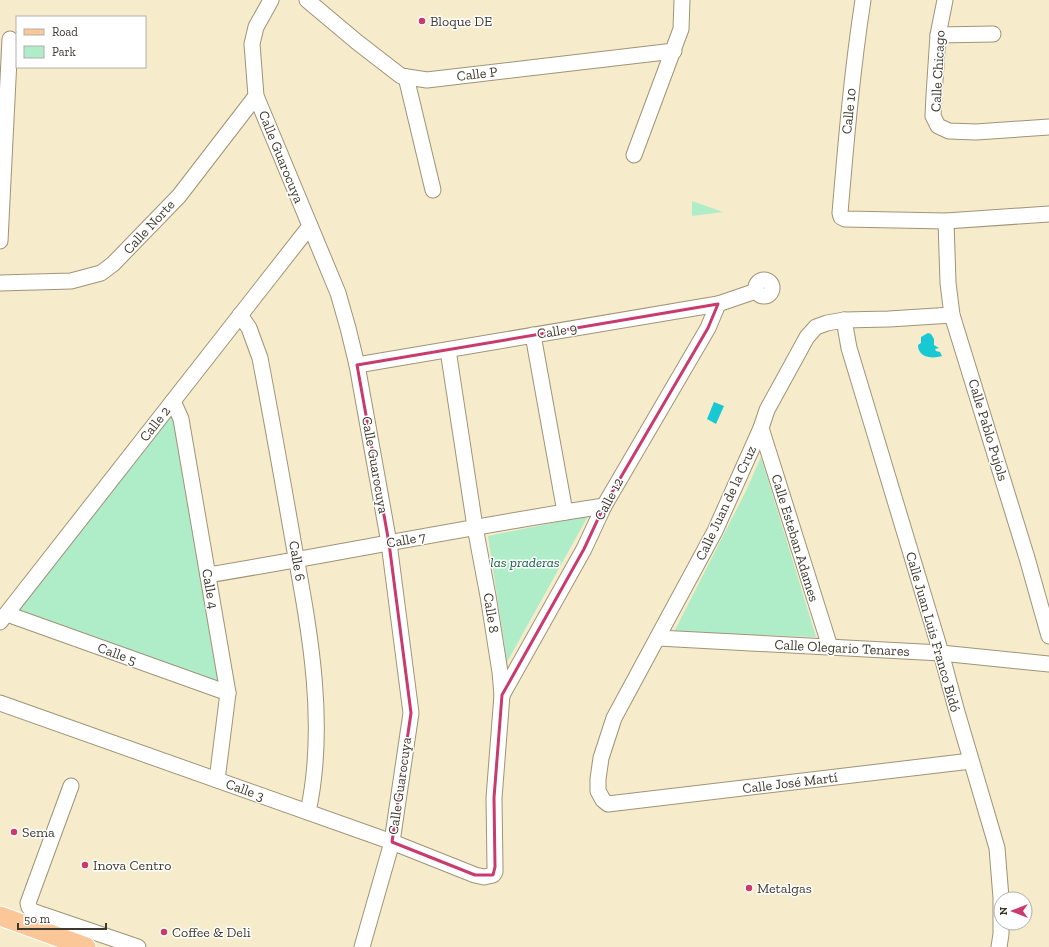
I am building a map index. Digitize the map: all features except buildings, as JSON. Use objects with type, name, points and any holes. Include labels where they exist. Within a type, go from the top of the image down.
[{"type":"main road","points":[[0,916],[86,947]]},
{"type":"street","name":"Calle Guarocuya","points":[[271,0],[256,27],[252,44],[256,96],[338,293],[357,365],[389,543],[411,713],[392,842],[362,947]]},
{"type":"street","name":"Calle P","points":[[307,0],[357,42],[401,76],[427,80],[674,51]]},
{"type":"street","points":[[634,155],[681,29],[682,0]]},
{"type":"street","name":"Calle 10","points":[[864,0],[856,47],[848,112],[841,216],[845,219],[946,221]]},
{"type":"street","name":"Calle Chicago","points":[[945,0],[938,35],[934,95],[933,116],[938,126],[949,131],[976,132],[1049,127]]},
{"type":"street","points":[[938,35],[993,34]]},
{"type":"street","points":[[0,241],[10,39]]},
{"type":"street","points":[[406,77],[433,190]]},
{"type":"street","name":"Calle Norte","points":[[0,283],[71,280],[101,273],[113,264],[179,196],[256,96]]},
{"type":"street","points":[[946,221],[1049,214]]},
{"type":"street","name":"Calle Pablo Pujols","points":[[946,221],[948,283],[952,315],[1027,558],[1049,636]]},
{"type":"street","name":"Calle 2","points":[[3,618],[310,226]]},
{"type":"street","name":"Calle 9","points":[[357,365],[718,304],[756,291]]},
{"type":"street","name":"Calle 12","points":[[502,695],[584,549],[604,506],[708,328],[718,304]]},
{"type":"street","name":"Calle 6","points":[[240,315],[249,328],[260,358],[297,560],[314,676],[317,714],[315,754],[308,812]]},
{"type":"street","name":"Calle Juan de la Cruz","points":[[608,804],[603,800],[598,792],[601,758],[614,718],[715,531],[768,410],[807,336],[816,327],[827,322],[952,315]]},
{"type":"street","name":"Calle Juan Luis Franco Bidó","points":[[844,320],[849,348],[941,653],[997,848],[1001,898],[1001,934],[999,947]]},
{"type":"street","points":[[533,335],[565,512]]},
{"type":"street","name":"Calle 8","points":[[448,350],[475,527],[500,672],[502,695],[494,798],[496,867],[495,872],[489,877]]},
{"type":"street","name":"Calle 4","points":[[173,400],[181,419],[228,693],[217,780]]},
{"type":"street","name":"Calle Esteban Adames","points":[[761,428],[830,647]]},
{"type":"street","name":"Calle 7","points":[[208,575],[475,527],[604,506]]},
{"type":"street","name":"Calle 5","points":[[3,618],[228,693]]},
{"type":"street","name":"Calle Olegario Tenares","points":[[658,638],[941,653],[1049,664]]},
{"type":"street","name":"Calle 3","points":[[0,703],[392,842],[475,875],[489,877]]},
{"type":"street","name":"Calle José Martí","points":[[608,804],[971,761]]},
{"type":"street","points":[[70,786],[28,903],[29,907],[32,911],[138,947]]},
{"type":"highlighted area","points":[[718,304],[708,328],[604,506],[584,549],[502,695],[494,798],[495,867],[493,875],[475,875],[392,842],[411,713],[389,543],[357,365]]},
{"type":"green space","points":[[692,201],[723,212],[692,216]]},
{"type":"green space","points":[[173,414],[221,685],[19,610]]},
{"type":"green space","points":[[761,457],[816,637],[674,632],[746,491]]},
{"type":"green space","name":"las praderas","points":[[588,516],[507,662],[488,536]]},
{"type":"water","points":[[928,333],[931,334],[934,339],[934,345],[939,348],[935,349],[936,351],[940,352],[942,356],[930,357],[920,353],[918,345],[921,343],[921,337]]},
{"type":"water","points":[[714,402],[724,406],[716,424],[707,419]]},
{"type":"place","name":"Bloque DE","points":[[422,21]]},
{"type":"place","name":"Sema","points":[[14,832]]},
{"type":"place","name":"Inova Centro","points":[[85,865]]},
{"type":"place","name":"Metalgas","points":[[749,888]]},
{"type":"place","name":"Coffee & Deli","points":[[164,932]]}]
